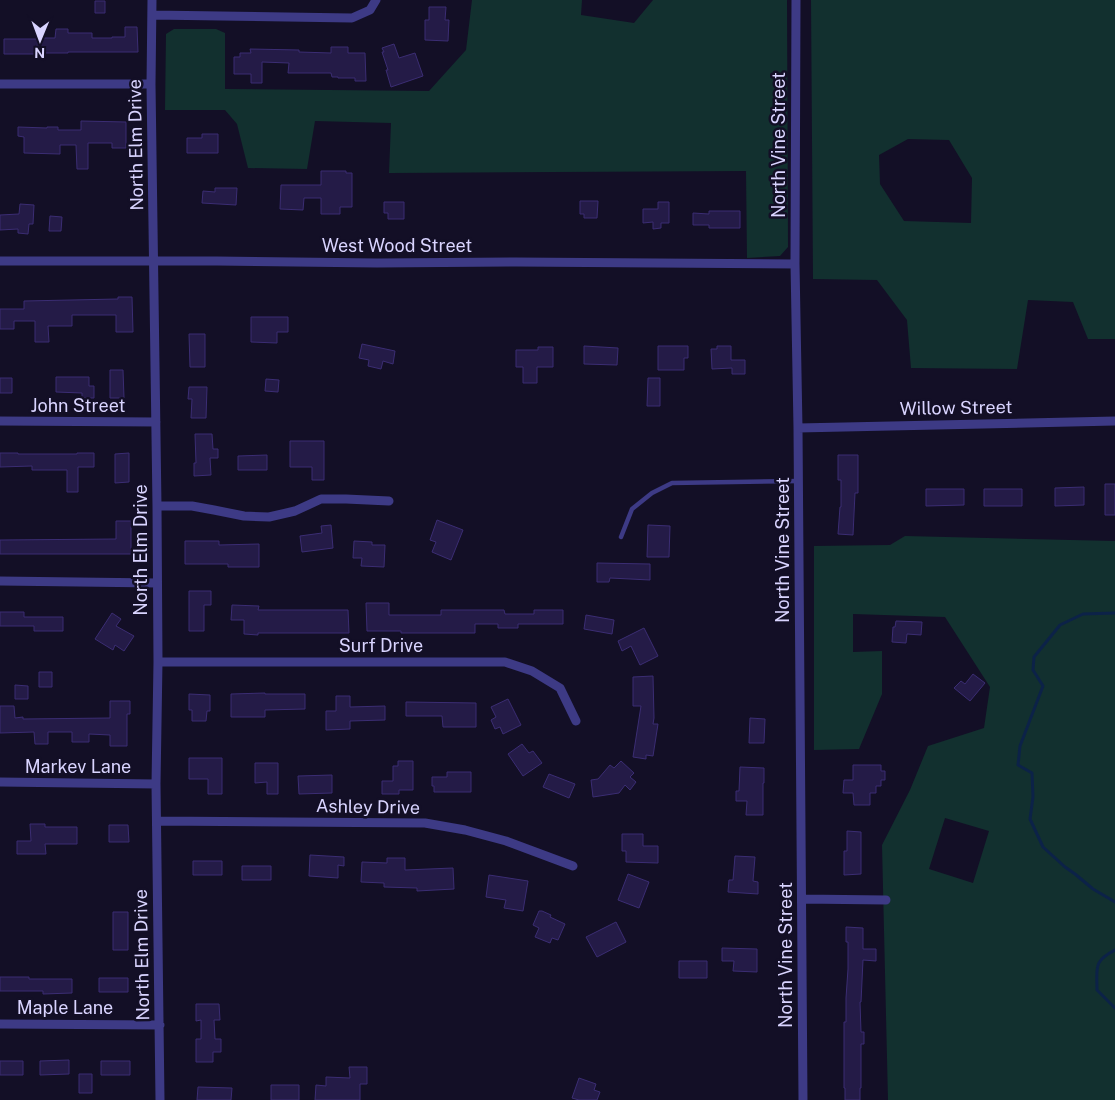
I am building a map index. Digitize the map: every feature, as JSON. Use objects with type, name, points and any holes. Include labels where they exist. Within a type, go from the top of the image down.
[{"type":"street","name":"North Elm Drive","points":[[152,0],[151,84],[158,662],[156,784],[160,1100]]},
{"type":"street","points":[[152,15],[352,18],[370,10],[376,0]]},
{"type":"street","name":"North Vine Street","points":[[796,0],[795,264],[799,481],[803,1100]]},
{"type":"street","points":[[0,84],[151,84]]},
{"type":"street","name":"West Wood Street","points":[[0,261],[376,264],[516,262],[795,264]]},
{"type":"street","name":"Willow Street","points":[[798,428],[1115,420]]},
{"type":"street","name":"John Street","points":[[0,421],[156,422]]},
{"type":"street","points":[[157,506],[192,506],[244,516],[269,517],[295,511],[320,499],[388,501]]},
{"type":"street","points":[[0,581],[157,584]]},
{"type":"street","name":"Surf Drive","points":[[158,662],[505,662],[532,671],[560,688],[576,721]]},
{"type":"street","name":"Markev Lane","points":[[0,782],[156,784]]},
{"type":"street","name":"Ashley Drive","points":[[157,821],[425,823],[465,830],[506,841],[573,866]]},
{"type":"street","points":[[802,899],[886,900]]},
{"type":"street","name":"Maple Lane","points":[[0,1024],[160,1025]]},
{"type":"lane","points":[[621,537],[632,509],[652,493],[672,484],[799,481]]},
{"type":"green space","points":[[472,0],[582,0],[581,15],[634,23],[653,0],[787,0],[788,247],[780,256],[747,258],[746,171],[389,173],[391,123],[315,121],[307,169],[248,168],[237,124],[225,110],[165,110],[166,34],[174,29],[216,29],[225,33],[225,89],[429,91],[466,50]]},
{"type":"green space","points":[[811,0],[1115,0],[1115,339],[1088,339],[1073,302],[1028,300],[1017,369],[911,368],[907,320],[877,280],[813,279]],"holes":[[[908,139],[949,140],[972,178],[971,223],[904,221],[880,184],[879,155]]]},
{"type":"green space","points":[[905,536],[1115,541],[1115,1100],[888,1100],[882,845],[910,790],[928,746],[984,728],[990,687],[945,617],[853,614],[853,652],[882,651],[882,694],[859,749],[814,750],[814,546],[890,545]],"holes":[[[945,818],[989,831],[973,883],[929,869]]]},
{"type":"building","points":[[95,1],[105,1],[105,13],[95,13]]},
{"type":"building","points":[[429,7],[446,7],[445,20],[449,20],[448,41],[425,40],[425,20],[429,20]]},
{"type":"building","points":[[125,27],[137,27],[138,52],[4,54],[4,39],[55,38],[56,29],[68,29],[68,33],[92,33],[92,38],[125,37]]},
{"type":"building","points":[[394,44],[399,58],[415,53],[423,76],[391,87],[382,48]]},
{"type":"building","points":[[331,47],[348,47],[348,53],[365,53],[366,81],[355,81],[355,78],[332,77],[331,73],[288,73],[289,63],[262,62],[262,83],[251,83],[251,74],[234,74],[234,57],[240,57],[240,53],[251,53],[250,49],[331,53]]},
{"type":"building","points":[[81,121],[126,122],[126,148],[112,148],[112,143],[88,143],[88,169],[77,169],[76,145],[60,145],[60,154],[24,153],[24,137],[18,136],[18,127],[58,127],[58,130],[81,130]]},
{"type":"building","points":[[202,134],[218,134],[218,153],[187,153],[187,138],[202,138]]},
{"type":"building","points":[[321,171],[346,171],[346,173],[352,173],[352,207],[340,207],[340,214],[321,214],[321,198],[304,198],[303,210],[280,209],[281,185],[321,185]]},
{"type":"building","points":[[215,188],[237,188],[236,205],[202,203],[203,191],[215,192]]},
{"type":"building","points":[[580,201],[598,201],[597,218],[584,218],[584,214],[580,214]]},
{"type":"building","points":[[384,202],[404,202],[404,219],[388,219],[388,213],[384,213]]},
{"type":"building","points":[[658,202],[669,202],[669,223],[661,223],[661,228],[653,229],[653,222],[643,223],[643,209],[658,209]]},
{"type":"building","points":[[20,204],[34,205],[33,224],[29,224],[28,234],[18,233],[18,229],[0,230],[0,215],[19,214]]},
{"type":"building","points":[[709,211],[740,211],[740,228],[709,228],[709,225],[693,225],[693,213],[709,214]]},
{"type":"building","points":[[50,216],[62,217],[61,231],[49,231]]},
{"type":"building","points":[[118,297],[132,297],[133,332],[116,332],[116,315],[72,315],[72,326],[48,326],[49,342],[35,342],[35,321],[14,321],[14,329],[0,329],[0,309],[24,309],[24,301],[118,299]]},
{"type":"building","points":[[251,317],[288,317],[288,332],[277,332],[277,343],[251,342]]},
{"type":"building","points":[[189,334],[205,334],[205,367],[190,367]]},
{"type":"building","points":[[362,344],[395,351],[393,364],[383,361],[381,369],[368,366],[369,360],[359,358]]},
{"type":"building","points":[[584,346],[618,348],[617,365],[584,364]]},
{"type":"building","points":[[658,346],[688,346],[688,358],[684,358],[684,370],[658,370]]},
{"type":"building","points":[[717,346],[731,346],[731,360],[745,360],[745,374],[732,374],[732,368],[712,369],[711,349],[717,349]]},
{"type":"building","points":[[538,347],[553,347],[553,367],[537,367],[537,383],[523,383],[523,367],[516,367],[516,350],[538,350]]},
{"type":"building","points":[[110,370],[123,370],[124,398],[110,398]]},
{"type":"building","points":[[56,377],[89,377],[89,386],[94,386],[94,398],[82,398],[82,393],[56,392]]},
{"type":"building","points":[[0,378],[12,378],[12,393],[0,393]]},
{"type":"building","points":[[648,378],[660,378],[660,406],[647,406]]},
{"type":"building","points":[[266,379],[279,380],[278,392],[265,391]]},
{"type":"building","points":[[189,387],[207,387],[206,418],[191,418],[192,399],[188,399]]},
{"type":"building","points":[[195,434],[212,434],[213,449],[218,449],[218,458],[210,458],[211,475],[194,476],[194,463],[196,463]]},
{"type":"building","points":[[290,441],[324,441],[324,480],[312,480],[312,467],[290,467]]},
{"type":"building","points":[[0,453],[94,453],[94,467],[78,467],[78,492],[67,492],[67,470],[32,470],[32,466],[0,467]]},
{"type":"building","points":[[129,453],[129,482],[115,483],[115,454]]},
{"type":"building","points":[[267,455],[267,470],[238,470],[238,456]]},
{"type":"building","points":[[838,455],[858,455],[858,493],[855,493],[853,535],[838,534],[841,480],[838,480]]},
{"type":"building","points":[[1105,484],[1115,484],[1115,515],[1105,515]]},
{"type":"building","points":[[1084,487],[1084,505],[1055,506],[1055,488]]},
{"type":"building","points":[[926,489],[964,489],[964,505],[926,506]]},
{"type":"building","points":[[984,489],[1022,489],[1022,506],[984,506]]},
{"type":"building","points":[[437,520],[463,530],[451,560],[432,552],[436,542],[430,540]]},
{"type":"building","points":[[116,521],[131,521],[131,554],[0,554],[0,540],[116,539]]},
{"type":"building","points":[[331,525],[333,548],[302,552],[300,536],[322,533],[321,526]]},
{"type":"building","points":[[648,525],[670,526],[669,557],[647,557]]},
{"type":"building","points":[[185,541],[219,541],[219,545],[259,544],[259,567],[228,567],[228,564],[185,564]]},
{"type":"building","points":[[354,541],[372,542],[372,545],[385,545],[384,567],[361,566],[362,558],[353,558]]},
{"type":"building","points":[[597,563],[650,564],[650,580],[610,578],[609,582],[597,582]]},
{"type":"building","points":[[189,591],[211,591],[211,605],[204,605],[204,631],[189,631]]},
{"type":"building","points":[[366,603],[389,603],[389,615],[441,615],[441,610],[504,610],[505,614],[534,614],[534,610],[563,610],[563,624],[518,624],[518,628],[498,628],[498,624],[475,624],[475,633],[367,631]]},
{"type":"building","points":[[232,605],[259,606],[258,610],[348,610],[349,633],[244,634],[244,620],[231,620]]},
{"type":"building","points":[[0,612],[24,612],[24,617],[63,617],[63,631],[34,631],[34,626],[0,626]]},
{"type":"building","points":[[112,613],[121,619],[116,626],[134,636],[124,651],[115,645],[113,650],[95,639]]},
{"type":"building","points":[[586,615],[614,620],[612,634],[584,629]]},
{"type":"building","points":[[896,621],[922,622],[921,635],[907,634],[906,643],[892,642],[893,627],[895,627]]},
{"type":"building","points":[[644,628],[658,656],[640,665],[631,646],[622,651],[618,641]]},
{"type":"building","points":[[39,672],[52,672],[52,687],[39,687]]},
{"type":"building","points":[[973,674],[985,683],[970,701],[954,688],[961,681],[965,684]]},
{"type":"building","points":[[653,676],[653,724],[658,724],[653,756],[646,755],[646,759],[633,757],[641,706],[633,706],[633,677]]},
{"type":"building","points":[[15,685],[28,686],[28,699],[15,699]]},
{"type":"building","points":[[189,694],[210,695],[210,711],[207,711],[206,721],[192,721],[192,710],[189,710]]},
{"type":"building","points":[[231,694],[305,694],[305,709],[265,710],[265,717],[231,717]]},
{"type":"building","points":[[336,696],[350,696],[350,707],[385,706],[385,720],[350,721],[350,729],[326,730],[326,711],[336,711]]},
{"type":"building","points":[[508,699],[521,725],[503,734],[500,727],[495,729],[491,720],[496,717],[491,707]]},
{"type":"building","points":[[110,701],[130,701],[130,714],[127,714],[127,746],[110,746],[110,735],[89,734],[89,742],[72,742],[72,732],[48,732],[48,744],[35,744],[34,732],[0,733],[0,706],[14,706],[15,718],[23,717],[23,719],[110,718]]},
{"type":"building","points":[[406,702],[476,703],[476,727],[443,727],[442,716],[406,716]]},
{"type":"building","points":[[750,718],[765,719],[764,743],[749,743]]},
{"type":"building","points":[[522,744],[529,753],[533,751],[542,763],[523,776],[508,754]]},
{"type":"building","points":[[189,758],[222,758],[222,794],[208,794],[208,779],[189,779]]},
{"type":"building","points":[[398,761],[413,761],[413,790],[399,790],[399,794],[382,794],[382,781],[393,781],[393,766],[398,766]]},
{"type":"building","points":[[621,761],[634,773],[630,777],[636,782],[630,790],[625,785],[619,793],[593,797],[591,780],[598,779],[610,765],[614,768]]},
{"type":"building","points":[[255,763],[278,763],[278,794],[267,794],[267,782],[255,783]]},
{"type":"building","points":[[853,765],[881,765],[881,771],[885,771],[885,780],[881,780],[881,786],[876,786],[876,793],[870,793],[870,805],[854,805],[853,793],[843,793],[844,780],[853,780]]},
{"type":"building","points":[[740,767],[764,768],[763,815],[746,815],[747,801],[736,801],[736,791],[739,791]]},
{"type":"building","points":[[447,772],[471,772],[471,792],[434,792],[432,777],[447,777]]},
{"type":"building","points":[[549,774],[575,784],[569,798],[543,787]]},
{"type":"building","points":[[332,775],[332,793],[299,794],[298,776]]},
{"type":"building","points":[[30,824],[45,824],[45,827],[77,827],[77,844],[45,844],[46,854],[17,854],[17,841],[31,841]]},
{"type":"building","points":[[109,825],[128,825],[129,842],[109,842]]},
{"type":"building","points":[[847,831],[861,832],[861,874],[844,875],[844,851],[847,851]]},
{"type":"building","points":[[622,834],[643,834],[643,846],[658,846],[658,863],[626,862],[626,851],[622,851]]},
{"type":"building","points":[[310,855],[344,857],[344,866],[338,865],[338,878],[309,876]]},
{"type":"building","points":[[735,856],[755,857],[753,881],[758,882],[758,894],[728,892],[729,880],[733,880]]},
{"type":"building","points":[[387,858],[405,858],[405,870],[453,868],[454,889],[417,891],[417,888],[384,887],[384,883],[361,882],[362,862],[387,863]]},
{"type":"building","points":[[193,861],[222,861],[222,875],[193,875]]},
{"type":"building","points":[[242,866],[271,866],[271,880],[242,880]]},
{"type":"building","points":[[628,874],[649,882],[639,908],[618,900]]},
{"type":"building","points":[[489,875],[528,881],[523,911],[504,908],[506,900],[486,897]]},
{"type":"building","points":[[539,911],[551,915],[550,917],[565,924],[558,940],[552,938],[550,943],[535,937],[539,928],[533,925]]},
{"type":"building","points":[[113,912],[128,912],[128,950],[113,950]]},
{"type":"building","points":[[616,922],[626,942],[597,957],[586,937]]},
{"type":"building","points":[[846,927],[863,928],[863,949],[876,949],[876,961],[863,960],[860,1002],[861,1032],[864,1032],[864,1044],[861,1044],[860,1100],[845,1100],[844,1088],[844,1022],[846,1022],[848,969]]},
{"type":"building","points":[[722,948],[757,949],[757,972],[733,971],[734,961],[722,961]]},
{"type":"building","points":[[679,961],[707,961],[707,978],[679,978]]},
{"type":"building","points":[[0,977],[72,979],[72,993],[43,994],[43,991],[0,991]]},
{"type":"building","points":[[99,978],[128,978],[128,992],[99,992]]},
{"type":"building","points":[[196,1004],[219,1004],[220,1020],[214,1020],[215,1039],[221,1039],[221,1052],[213,1052],[213,1062],[196,1062],[196,1039],[201,1039],[201,1020],[196,1021]]},
{"type":"building","points":[[69,1060],[69,1074],[40,1075],[40,1061]]},
{"type":"building","points":[[0,1061],[23,1061],[23,1075],[0,1075]]},
{"type":"building","points":[[101,1061],[130,1061],[130,1075],[101,1075]]},
{"type":"building","points":[[349,1067],[367,1067],[367,1084],[360,1084],[360,1100],[315,1100],[316,1085],[326,1086],[326,1077],[350,1078]]},
{"type":"building","points":[[79,1074],[92,1074],[92,1093],[79,1093]]},
{"type":"building","points":[[579,1078],[596,1084],[594,1090],[600,1092],[597,1100],[572,1098]]},
{"type":"building","points":[[271,1085],[299,1085],[299,1100],[271,1100]]},
{"type":"building","points":[[198,1087],[232,1088],[231,1100],[197,1100]]},
{"type":"waterway","points":[[1115,613],[1083,614],[1060,625],[1034,657],[1033,670],[1043,686],[1020,746],[1018,765],[1032,773],[1033,797],[1030,819],[1043,847],[1093,889],[1115,902]]},
{"type":"waterway","points":[[1115,950],[1103,958],[1097,971],[1097,990],[1115,1008]]}]
